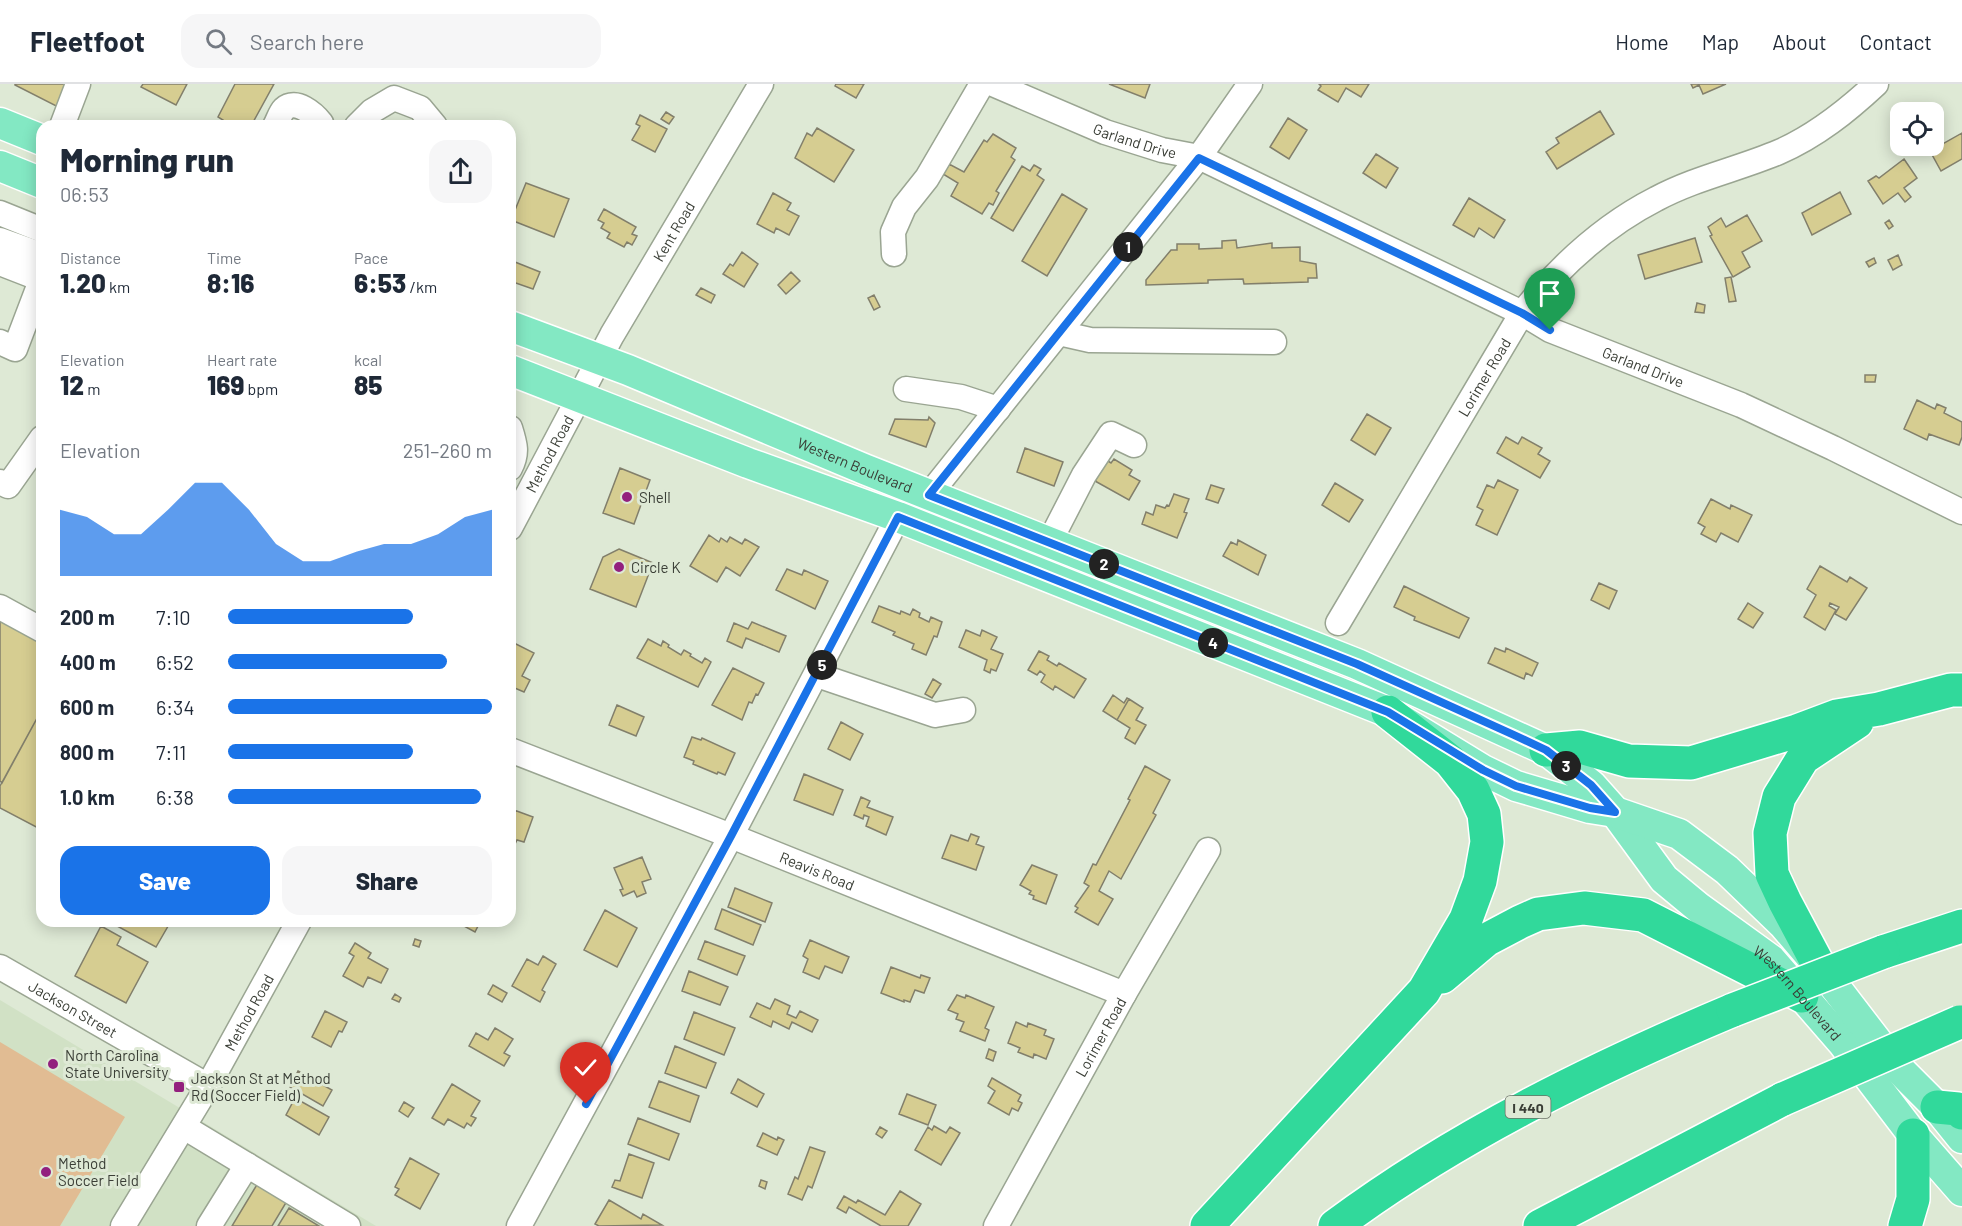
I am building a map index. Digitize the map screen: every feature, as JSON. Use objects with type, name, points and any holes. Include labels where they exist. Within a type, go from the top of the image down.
[{"type":"highway","points":[[1546,750],[1580,747],[1629,761],[1691,763],[1787,734],[1837,716],[1879,709],[1951,690],[1962,690]]},
{"type":"highway","points":[[1820,966],[1772,874],[1770,833],[1779,797],[1803,758],[1879,709]]},
{"type":"highway","points":[[1388,712],[1450,761],[1473,790],[1484,814],[1487,843],[1480,881],[1466,920],[1424,991]]},
{"type":"highway","points":[[1207,1226],[1424,991],[1486,940],[1538,914],[1584,908],[1643,915],[1802,996]]},
{"type":"highway","name":"I 440","points":[[1335,1226],[1401,1179],[1527,1107],[1662,1040],[1883,952],[1962,926]]},
{"type":"highway","points":[[1540,1226],[1783,1099],[1961,1021]]},
{"type":"highway","points":[[1905,1226],[1912,1199],[1913,1135]]},
{"type":"main road","points":[[0,123],[36,138]]},
{"type":"main road","points":[[0,166],[36,181]]},
{"type":"main road","name":"Western Boulevard","points":[[516,330],[590,379],[898,517],[1388,712],[1483,770],[1516,786],[1590,808],[1615,812],[1679,834],[1727,870],[1785,925],[1820,966],[1895,1065],[1949,1110],[1962,1138]]},
{"type":"main road","name":"Western Boulevard","points":[[516,371],[590,379],[929,495],[1357,664],[1546,750],[1591,785],[1615,812],[1664,879],[1699,908],[1771,960],[1843,1043],[1913,1135],[1962,1191]]},
{"type":"street","points":[[64,119],[78,84]]},
{"type":"street","name":"Kent Road","points":[[590,379],[612,335],[761,84]]},
{"type":"street","points":[[894,254],[893,232],[904,207],[927,178],[982,84]]},
{"type":"street","name":"Garland Drive","points":[[993,84],[1105,132],[1162,150],[1199,158],[1522,313],[1550,330],[1741,405],[1962,512]]},
{"type":"street","points":[[929,495],[1199,158],[1250,84]]},
{"type":"street","name":"Lorimer Road","points":[[1338,623],[1522,313],[1567,262],[1606,230],[1656,198],[1779,152],[1807,138],[1839,116],[1876,84]]},
{"type":"street","points":[[363,120],[372,111],[394,98],[420,108],[430,120]]},
{"type":"street","points":[[279,120],[285,109],[293,105],[303,108],[318,120]]},
{"type":"street","points":[[0,213],[36,228]]},
{"type":"street","points":[[0,240],[36,253]]},
{"type":"street","points":[[0,263],[36,277]]},
{"type":"street","points":[[0,342],[15,348],[36,294]]},
{"type":"street","points":[[1059,333],[1099,341],[1274,342]]},
{"type":"street","name":"Method Road","points":[[517,499],[541,471],[590,379]]},
{"type":"street","points":[[906,389],[961,397],[998,409]]},
{"type":"street","points":[[1049,543],[1084,475],[1112,434],[1134,445]]},
{"type":"street","points":[[0,482],[8,486],[36,450]]},
{"type":"street","points":[[516,464],[541,471]]},
{"type":"street","points":[[519,1226],[731,836],[898,517]]},
{"type":"street","points":[[0,607],[36,627]]},
{"type":"street","points":[[817,675],[935,715],[963,710]]},
{"type":"street","name":"Reavis Road","points":[[516,752],[1124,994]]},
{"type":"street","name":"Lorimer Road","points":[[996,1226],[1124,994],[1208,850]]},
{"type":"street","name":"Method Road","points":[[123,1226],[208,1086],[296,927]]},
{"type":"street","name":"Jackson Street","points":[[0,967],[208,1086]]},
{"type":"street","points":[[184,1127],[348,1226]]},
{"type":"street","points":[[209,1226],[247,1165]]},
{"type":"shaded area","name":"North Carolina State University","points":[[0,1000],[376,1226],[0,1226]]},
{"type":"shaded area","name":"Method Soccer Field","points":[[0,1042],[125,1117],[60,1226],[0,1226]]},
{"type":"building","points":[[15,84],[69,84],[64,110],[15,85]]},
{"type":"building","points":[[143,84],[187,84],[176,105],[141,87]]},
{"type":"building","points":[[235,84],[274,84],[254,120],[223,120],[218,117]]},
{"type":"building","points":[[836,84],[864,84],[856,98],[835,86]]},
{"type":"building","points":[[1109,84],[1150,84],[1145,98]]},
{"type":"building","points":[[1319,84],[1369,84],[1361,97],[1346,88],[1338,102],[1318,90],[1321,86]]},
{"type":"building","points":[[1691,84],[1726,84],[1703,94],[1699,85],[1693,88]]},
{"type":"building","points":[[1600,111],[1614,134],[1557,169],[1546,152],[1559,143],[1556,138]]},
{"type":"building","points":[[666,112],[674,117],[669,124],[661,119]]},
{"type":"building","points":[[640,115],[667,129],[655,152],[632,140],[640,126],[636,124]]},
{"type":"building","points":[[1288,118],[1307,130],[1289,159],[1270,147]]},
{"type":"building","points":[[817,128],[854,150],[834,182],[795,158],[807,133],[812,136]]},
{"type":"building","points":[[1962,133],[1962,159],[1941,171],[1933,156],[1944,156],[1944,143]]},
{"type":"building","points":[[993,134],[1016,148],[1011,157],[1015,160],[996,191],[999,193],[993,205],[989,203],[982,214],[951,196],[958,183],[943,174],[949,164],[964,172],[984,140],[987,142]]},
{"type":"building","points":[[1376,154],[1398,168],[1386,188],[1363,173]]},
{"type":"building","points":[[1904,159],[1917,178],[1904,188],[1911,197],[1905,202],[1898,193],[1883,204],[1868,181],[1876,176],[1879,178]]},
{"type":"building","points":[[1034,165],[1041,169],[1037,175],[1044,180],[1013,231],[991,218],[1022,166],[1030,171]]},
{"type":"building","points":[[526,183],[569,199],[554,237],[516,222],[516,208]]},
{"type":"building","points":[[1840,192],[1851,214],[1812,235],[1802,213]]},
{"type":"building","points":[[773,193],[791,203],[787,210],[799,216],[789,235],[776,228],[774,233],[757,224]]},
{"type":"building","points":[[1062,194],[1087,209],[1047,276],[1022,261]]},
{"type":"building","points":[[1469,198],[1505,220],[1494,238],[1479,228],[1474,237],[1453,225]]},
{"type":"building","points":[[604,209],[636,227],[632,234],[637,236],[632,245],[627,242],[624,247],[607,238],[610,233],[601,228],[604,223],[598,220]]},
{"type":"building","points":[[1747,215],[1762,241],[1742,252],[1750,267],[1733,277],[1710,236],[1712,235],[1708,227],[1721,218],[1726,227]]},
{"type":"building","points":[[1889,220],[1893,226],[1889,229],[1885,223]]},
{"type":"building","points":[[1695,238],[1702,262],[1645,279],[1638,255]]},
{"type":"building","points":[[1236,240],[1237,248],[1272,243],[1272,248],[1300,247],[1300,261],[1316,264],[1317,278],[1308,278],[1308,282],[1244,284],[1243,279],[1208,280],[1208,283],[1146,285],[1146,280],[1171,250],[1177,250],[1177,244],[1199,244],[1199,249],[1222,248],[1222,241]]},
{"type":"building","points":[[742,252],[758,264],[744,287],[723,274],[730,264],[733,266]]},
{"type":"building","points":[[1898,255],[1902,265],[1893,270],[1888,260]]},
{"type":"building","points":[[1874,258],[1876,263],[1869,267],[1866,262]]},
{"type":"building","points":[[516,262],[540,272],[533,289],[516,283]]},
{"type":"building","points":[[791,272],[800,281],[786,294],[778,285]]},
{"type":"building","points":[[1731,277],[1736,301],[1729,302],[1725,278]]},
{"type":"building","points":[[701,288],[715,295],[711,303],[696,295]]},
{"type":"building","points":[[874,295],[880,307],[874,310],[868,298]]},
{"type":"building","points":[[1697,303],[1705,305],[1704,313],[1695,312]]},
{"type":"building","points":[[1865,375],[1876,375],[1875,382],[1865,382]]},
{"type":"building","points":[[1917,400],[1935,409],[1937,404],[1946,408],[1944,413],[1962,422],[1962,437],[1959,445],[1929,434],[1927,440],[1904,429]]},
{"type":"building","points":[[1367,414],[1391,428],[1375,455],[1351,440]]},
{"type":"building","points":[[929,417],[935,423],[926,447],[889,434],[895,419],[928,420]]},
{"type":"building","points":[[1506,437],[1518,444],[1522,437],[1542,448],[1538,454],[1550,461],[1540,478],[1497,453]]},
{"type":"building","points":[[1025,448],[1063,462],[1054,486],[1017,472]]},
{"type":"building","points":[[1100,456],[1111,463],[1114,459],[1132,470],[1129,475],[1140,481],[1129,500],[1095,481],[1089,475]]},
{"type":"building","points":[[620,468],[650,480],[634,524],[603,513]]},
{"type":"building","points":[[1498,480],[1518,490],[1497,535],[1476,525],[1483,510],[1477,507],[1487,485],[1494,488]]},
{"type":"building","points":[[1335,483],[1363,500],[1349,522],[1322,505]]},
{"type":"building","points":[[1211,485],[1224,489],[1218,503],[1206,499]]},
{"type":"building","points":[[1174,494],[1189,499],[1184,512],[1187,513],[1177,538],[1142,524],[1146,512],[1153,515],[1156,505],[1165,508],[1169,506]]},
{"type":"building","points":[[1711,499],[1730,509],[1731,505],[1752,515],[1738,542],[1721,533],[1716,542],[1701,534],[1705,527],[1698,523]]},
{"type":"building","points":[[709,535],[719,542],[721,538],[727,542],[730,537],[742,544],[745,539],[759,547],[740,576],[726,567],[717,582],[690,566]]},
{"type":"building","points":[[1238,540],[1266,555],[1258,575],[1223,556],[1231,542],[1237,545]]},
{"type":"building","points":[[619,549],[653,563],[636,607],[590,589],[603,557]]},
{"type":"building","points":[[1820,566],[1847,582],[1850,577],[1867,588],[1846,620],[1835,614],[1839,607],[1830,603],[1829,606],[1836,610],[1825,630],[1804,617],[1816,595],[1807,589]]},
{"type":"building","points":[[787,569],[802,575],[804,570],[828,581],[815,609],[776,590]]},
{"type":"building","points":[[1599,583],[1617,591],[1609,609],[1591,600]]},
{"type":"building","points":[[1404,586],[1469,618],[1459,638],[1414,620],[1415,617],[1394,607]]},
{"type":"building","points":[[1748,603],[1763,613],[1753,628],[1738,619]]},
{"type":"building","points":[[879,606],[900,614],[901,611],[910,615],[913,609],[920,613],[919,617],[929,622],[931,617],[942,622],[937,637],[934,636],[926,655],[912,649],[914,644],[893,635],[895,632],[872,622]]},
{"type":"building","points":[[0,621],[36,640],[36,720],[2,783],[0,781]]},
{"type":"building","points":[[752,622],[786,636],[779,652],[746,638],[742,648],[727,641],[734,623],[748,629]]},
{"type":"building","points":[[966,630],[980,636],[982,630],[997,637],[991,649],[1003,654],[996,671],[991,669],[990,673],[984,670],[987,660],[959,647]]},
{"type":"building","points":[[648,639],[661,646],[663,641],[681,655],[684,650],[702,663],[705,658],[711,662],[698,687],[637,658]]},
{"type":"building","points":[[516,644],[534,653],[522,676],[530,680],[524,692],[516,689]]},
{"type":"building","points":[[1495,648],[1505,652],[1506,648],[1538,663],[1532,676],[1526,673],[1524,679],[1488,663]]},
{"type":"building","points":[[1039,651],[1049,656],[1047,660],[1057,666],[1059,663],[1086,679],[1074,698],[1055,686],[1053,690],[1041,682],[1045,675],[1040,671],[1037,675],[1028,670]]},
{"type":"building","points":[[733,668],[764,683],[752,703],[749,702],[742,720],[712,705]]},
{"type":"building","points":[[933,679],[941,684],[932,698],[925,694]]},
{"type":"building","points":[[1113,695],[1124,703],[1127,698],[1129,699],[1117,720],[1103,711]]},
{"type":"building","points":[[1129,699],[1143,708],[1136,720],[1146,725],[1135,744],[1125,738],[1130,728],[1117,720]]},
{"type":"building","points":[[617,705],[644,717],[636,736],[609,725]]},
{"type":"building","points":[[36,720],[36,827],[0,808],[0,786]]},
{"type":"building","points":[[841,722],[863,734],[850,760],[828,749]]},
{"type":"building","points":[[692,737],[701,740],[702,738],[735,753],[725,775],[693,764],[694,761],[684,757]]},
{"type":"building","points":[[1145,766],[1170,780],[1153,813],[1156,815],[1121,879],[1109,871],[1099,891],[1113,899],[1098,925],[1075,912],[1078,908],[1075,906],[1089,886],[1084,883],[1130,800],[1128,799]]},
{"type":"building","points":[[804,774],[843,790],[833,815],[794,800]]},
{"type":"building","points":[[861,797],[870,801],[867,807],[893,817],[886,835],[866,826],[869,817],[864,815],[863,819],[854,815]]},
{"type":"building","points":[[516,811],[533,817],[524,842],[517,840],[516,842]]},
{"type":"building","points":[[971,834],[979,837],[976,844],[984,847],[976,870],[942,858],[951,835],[968,841]]},
{"type":"building","points":[[642,857],[651,879],[642,882],[646,893],[637,897],[634,891],[623,896],[620,890],[623,889],[614,868]]},
{"type":"building","points":[[1032,865],[1057,875],[1046,904],[1033,899],[1034,896],[1029,894],[1031,891],[1020,885]]},
{"type":"building","points":[[735,888],[772,903],[765,922],[728,907]]},
{"type":"building","points":[[722,909],[761,925],[753,945],[715,929]]},
{"type":"building","points":[[605,910],[637,928],[617,967],[584,950]]},
{"type":"building","points":[[100,927],[121,937],[117,945],[148,962],[126,1003],[75,976]]},
{"type":"building","points":[[119,927],[168,927],[156,947]]},
{"type":"building","points":[[466,927],[478,927],[475,932]]},
{"type":"building","points":[[415,939],[421,941],[419,947],[413,945]]},
{"type":"building","points":[[810,940],[849,957],[842,973],[825,966],[819,979],[803,972],[808,959],[803,956]]},
{"type":"building","points":[[705,941],[745,956],[737,975],[698,959]]},
{"type":"building","points":[[355,943],[371,953],[368,958],[388,969],[381,983],[368,977],[363,987],[343,976],[354,956],[349,953]]},
{"type":"building","points":[[543,956],[556,964],[542,990],[545,992],[540,1002],[512,986],[527,959],[538,965]]},
{"type":"building","points":[[891,967],[920,978],[921,975],[930,978],[924,993],[915,990],[910,1002],[904,1000],[904,1002],[881,993]]},
{"type":"building","points":[[689,971],[728,987],[720,1005],[682,991]]},
{"type":"building","points":[[493,985],[507,993],[502,1002],[488,994]]},
{"type":"building","points":[[395,994],[401,998],[399,1002],[392,999]]},
{"type":"building","points":[[957,995],[965,998],[966,995],[994,1007],[985,1028],[989,1030],[985,1041],[960,1031],[964,1022],[956,1019],[958,1014],[948,1010]]},
{"type":"building","points":[[775,999],[790,1006],[787,1014],[796,1018],[800,1011],[818,1020],[812,1032],[792,1022],[789,1029],[773,1021],[771,1027],[750,1017],[757,1003],[770,1009]]},
{"type":"building","points":[[325,1011],[347,1022],[342,1032],[339,1031],[331,1047],[312,1037]]},
{"type":"building","points":[[694,1012],[735,1028],[724,1055],[684,1039]]},
{"type":"building","points":[[1016,1022],[1027,1027],[1028,1023],[1046,1030],[1044,1035],[1054,1039],[1046,1059],[1034,1054],[1033,1058],[1018,1052],[1020,1048],[1008,1043]]},
{"type":"building","points":[[495,1028],[513,1039],[504,1053],[510,1056],[504,1066],[469,1046],[476,1033],[488,1040]]},
{"type":"building","points":[[675,1046],[716,1063],[706,1088],[665,1073]]},
{"type":"building","points":[[989,1049],[996,1052],[993,1061],[986,1058]]},
{"type":"building","points":[[298,1071],[332,1090],[323,1106],[290,1087]]},
{"type":"building","points":[[992,1078],[1021,1095],[1018,1101],[1022,1103],[1018,1111],[1012,1108],[1009,1115],[988,1103],[995,1091],[988,1086]]},
{"type":"building","points":[[738,1079],[764,1094],[757,1107],[731,1093]]},
{"type":"building","points":[[659,1081],[699,1096],[690,1122],[649,1107]]},
{"type":"building","points":[[452,1084],[480,1101],[471,1116],[476,1118],[471,1126],[467,1123],[464,1128],[448,1119],[444,1125],[432,1118]]},
{"type":"building","points":[[907,1094],[936,1105],[928,1125],[899,1114]]},
{"type":"building","points":[[295,1098],[329,1117],[319,1135],[286,1115]]},
{"type":"building","points":[[404,1102],[414,1108],[408,1117],[399,1111]]},
{"type":"building","points":[[638,1118],[679,1134],[669,1160],[628,1144]]},
{"type":"building","points":[[934,1126],[946,1133],[950,1127],[960,1133],[941,1165],[915,1150],[928,1127],[932,1130]]},
{"type":"building","points":[[880,1127],[887,1131],[882,1138],[876,1134]]},
{"type":"building","points":[[763,1133],[777,1140],[778,1137],[784,1140],[777,1155],[757,1146]]},
{"type":"building","points":[[810,1147],[825,1152],[812,1188],[808,1186],[802,1200],[788,1194],[795,1177],[798,1179]]},
{"type":"building","points":[[629,1154],[654,1163],[642,1198],[612,1187],[615,1180],[620,1181]]},
{"type":"building","points":[[410,1158],[439,1174],[420,1209],[395,1195],[399,1189],[395,1187]]},
{"type":"building","points":[[761,1180],[767,1182],[765,1189],[759,1186]]},
{"type":"building","points":[[258,1183],[287,1201],[272,1226],[232,1226]]},
{"type":"building","points":[[900,1191],[921,1204],[908,1226],[881,1226],[849,1207],[846,1213],[837,1208],[844,1196],[856,1203],[858,1200],[885,1215]]},
{"type":"building","points":[[609,1200],[641,1219],[643,1214],[662,1225],[599,1226],[595,1224]]},
{"type":"building","points":[[289,1208],[319,1226],[278,1226]]},
{"type":"place","name":"Shell","points":[[627,497]]},
{"type":"place","name":"Circle K","points":[[619,567]]},
{"type":"place","name":"North Carolina State University","points":[[53,1064]]},
{"type":"place","name":"Jackson St at Method Rd (Soccer Field)","points":[[179,1087]]},
{"type":"place","name":"Method Soccer Field","points":[[46,1172]]},
{"type":"route","points":[[586,1104],[817,675],[898,517],[1388,712],[1483,770],[1516,786],[1590,808],[1615,812],[1591,785],[1546,750],[1514,735],[1357,664],[929,495],[1199,158],[1522,313],[1550,330]]}]
